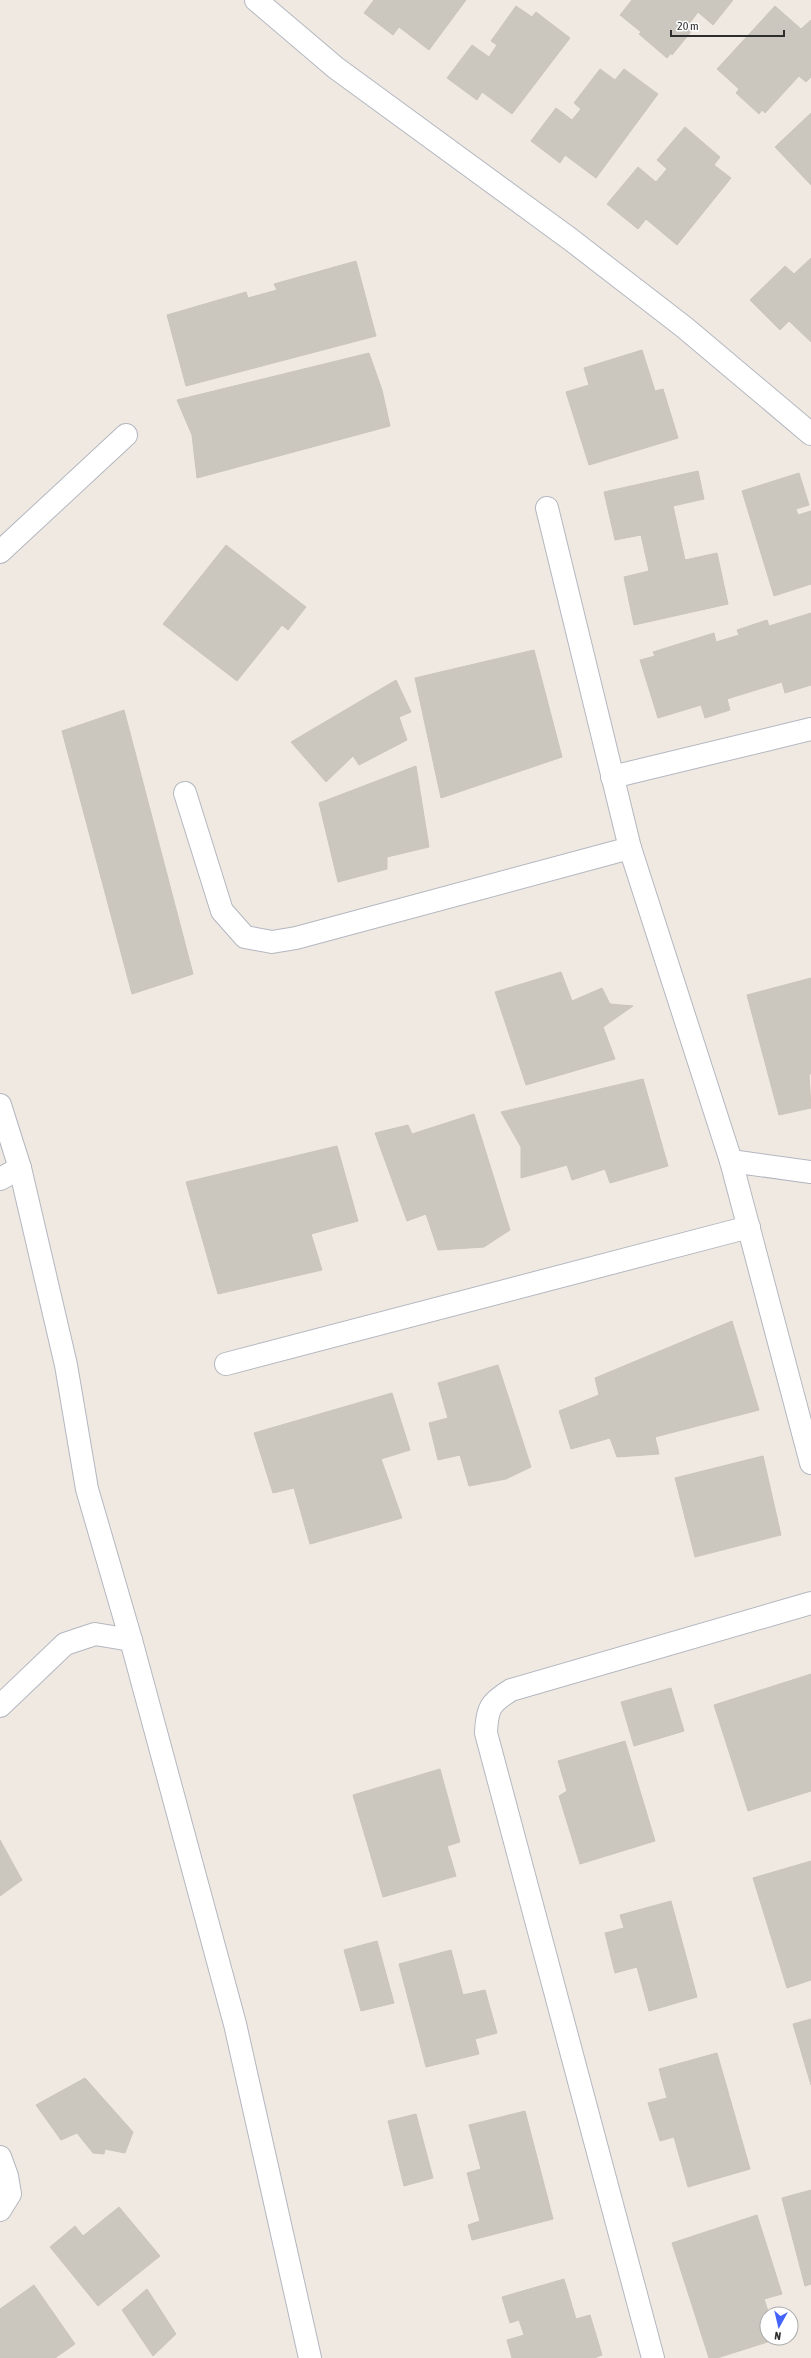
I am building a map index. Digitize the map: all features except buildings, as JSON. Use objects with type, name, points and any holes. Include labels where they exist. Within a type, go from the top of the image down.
[{"type":"street","points":[[256,0],[336,68],[570,239],[684,327],[811,434]]},
{"type":"street","points":[[0,552],[126,435]]},
{"type":"street","points":[[547,508],[630,848],[731,1160],[811,1463]]},
{"type":"street","points":[[612,777],[811,729]]},
{"type":"street","points":[[185,793],[222,911],[245,937],[272,942],[296,938],[630,848]]},
{"type":"street","points":[[0,1105],[20,1168],[66,1365],[88,1489],[131,1640],[235,2024],[310,2358]]},
{"type":"street","points":[[731,1160],[811,1172]]},
{"type":"street","points":[[0,1179],[20,1168]]},
{"type":"street","points":[[226,1364],[749,1227]]},
{"type":"street","points":[[653,2358],[486,1733],[486,1719],[493,1701],[511,1690],[811,1603]]},
{"type":"street","points":[[0,1706],[65,1644],[95,1634],[131,1640]]},
{"type":"street","points":[[0,2157],[7,2176],[10,2194],[0,2210]]}]
